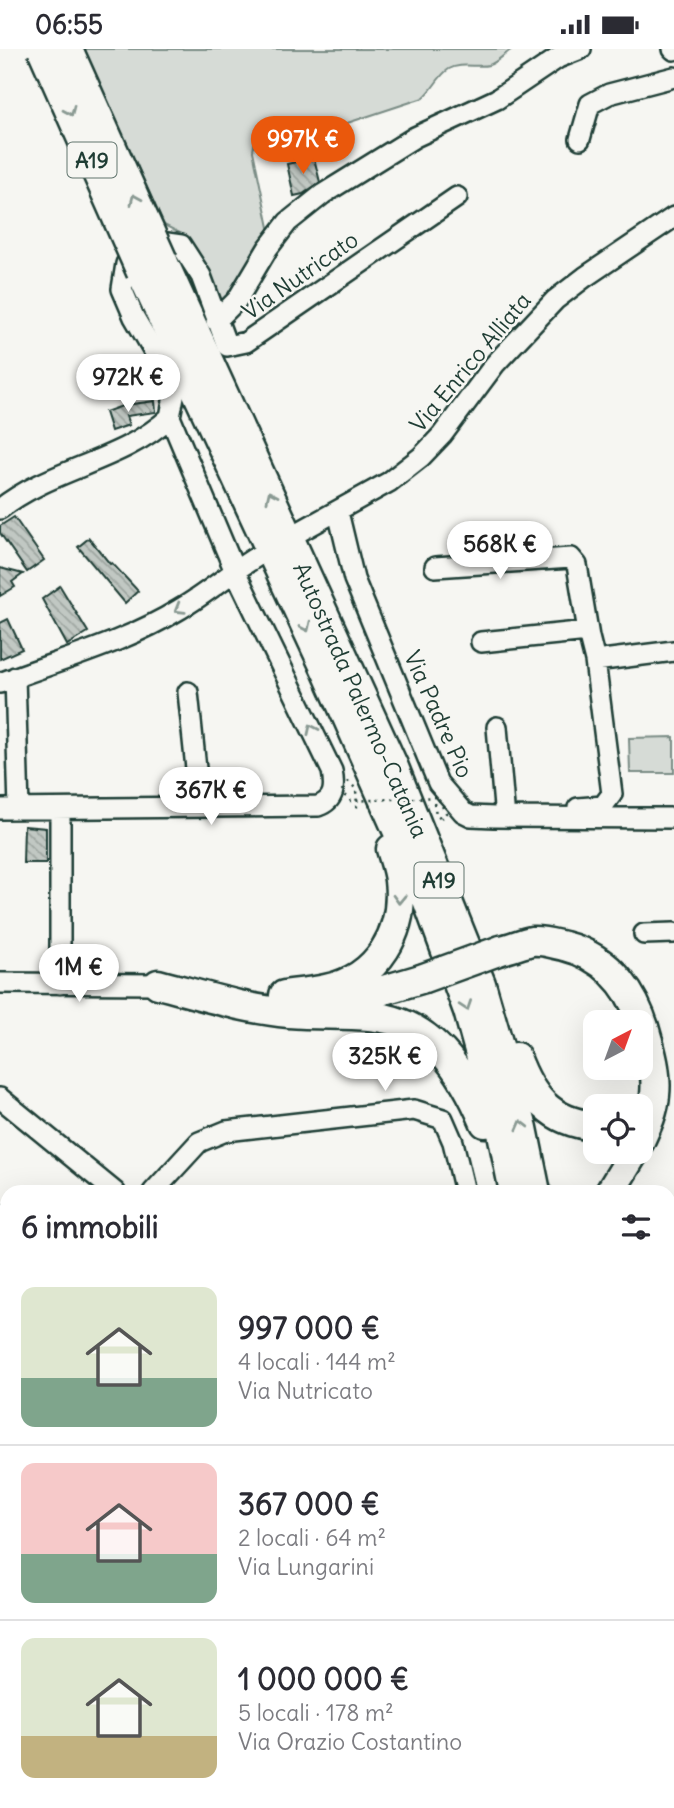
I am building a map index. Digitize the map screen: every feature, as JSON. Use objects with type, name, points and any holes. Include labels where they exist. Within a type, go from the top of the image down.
[{"type":"highway","name":"A19","points":[[42,49],[152,267]]},
{"type":"highway","name":"A19","points":[[68,49],[152,267]]},
{"type":"highway","name":"Autostrada Palermo-Catania","points":[[152,267],[310,580],[393,765],[481,984],[523,1128],[535,1185]]},
{"type":"highway","name":"Autostrada Palermo-Catania","points":[[152,267],[422,886],[468,1011],[502,1133],[513,1185]]},
{"type":"highway","points":[[310,580],[343,639],[401,761],[489,979],[526,1082],[545,1108],[583,1125]]},
{"type":"highway","points":[[284,995],[328,989],[369,969],[384,954],[398,920],[400,879],[388,839],[362,780],[327,672]]},
{"type":"highway","points":[[158,984],[334,998],[358,996],[421,979],[533,941],[579,950],[599,961],[617,976],[638,1010]]},
{"type":"highway","points":[[158,984],[250,1008],[299,1014],[371,1016],[410,1027],[445,1052],[471,1091],[486,1124],[499,1185]]},
{"type":"highway","points":[[653,1058],[653,1104]]},
{"type":"highway","points":[[614,1185],[627,1164]]},
{"type":"street","points":[[216,321],[237,300],[268,248],[288,222],[323,194],[415,137],[497,99],[558,58],[581,49]]},
{"type":"street","points":[[580,139],[590,104],[609,94],[674,77]]},
{"type":"street","name":"Via Nutricato","points":[[170,417],[174,396],[159,360],[134,317],[122,289],[126,264],[167,243],[181,244],[201,276],[227,346],[246,342],[457,197]]},
{"type":"street","name":"Via Enrico Alliata","points":[[299,532],[388,482],[421,457],[442,435],[495,364],[555,300],[674,217]]},
{"type":"street","points":[[0,509],[33,488],[140,441],[170,417],[234,569],[332,771],[338,790],[327,803],[318,806],[10,809],[8,680],[140,630],[180,609],[234,569],[261,554]]},
{"type":"street","name":"Via Padre Pio","points":[[338,512],[354,579],[438,783],[463,812],[471,816],[494,817],[674,818]]},
{"type":"street","points":[[435,567],[571,558],[577,565],[595,661],[612,789],[611,799],[599,807],[474,807],[463,812]]},
{"type":"street","points":[[481,642],[588,631]]},
{"type":"street","points":[[595,661],[674,651]]},
{"type":"street","points":[[188,692],[200,807]]},
{"type":"street","points":[[497,727],[504,807]]},
{"type":"street","points":[[60,809],[61,983]]},
{"type":"street","points":[[644,934],[674,933]]},
{"type":"street","points":[[0,983],[158,984]]},
{"type":"street","points":[[0,1098],[106,1185]]},
{"type":"street","points":[[159,1185],[199,1142],[226,1131],[414,1110],[443,1119],[453,1142],[463,1185]]},
{"type":"path","points":[[357,808],[356,789],[349,781],[342,782],[338,790],[351,801],[437,797],[446,813],[441,818]]},
{"type":"shaded area","points":[[84,49],[512,49],[489,65],[449,69],[423,98],[311,135],[303,119],[262,128],[255,139],[253,151],[270,232],[222,307],[197,250],[184,235],[164,225]]},
{"type":"shaded area","points":[[674,737],[674,773],[630,773],[629,738]]},
{"type":"building","points":[[314,158],[320,182],[303,194],[294,196],[287,164]]},
{"type":"building","points":[[155,401],[156,412],[126,416],[129,425],[111,431],[105,412],[125,405]]},
{"type":"building","points":[[14,517],[44,560],[27,572],[0,533],[0,526]]},
{"type":"building","points":[[89,538],[110,564],[112,563],[138,591],[125,603],[78,547]]},
{"type":"building","points":[[0,568],[23,574],[12,582],[15,587],[0,596]]},
{"type":"building","points":[[60,586],[88,632],[67,645],[42,599]]},
{"type":"building","points":[[8,619],[22,649],[0,659],[0,623]]},
{"type":"building","points":[[24,826],[46,828],[46,863],[23,863]]}]
